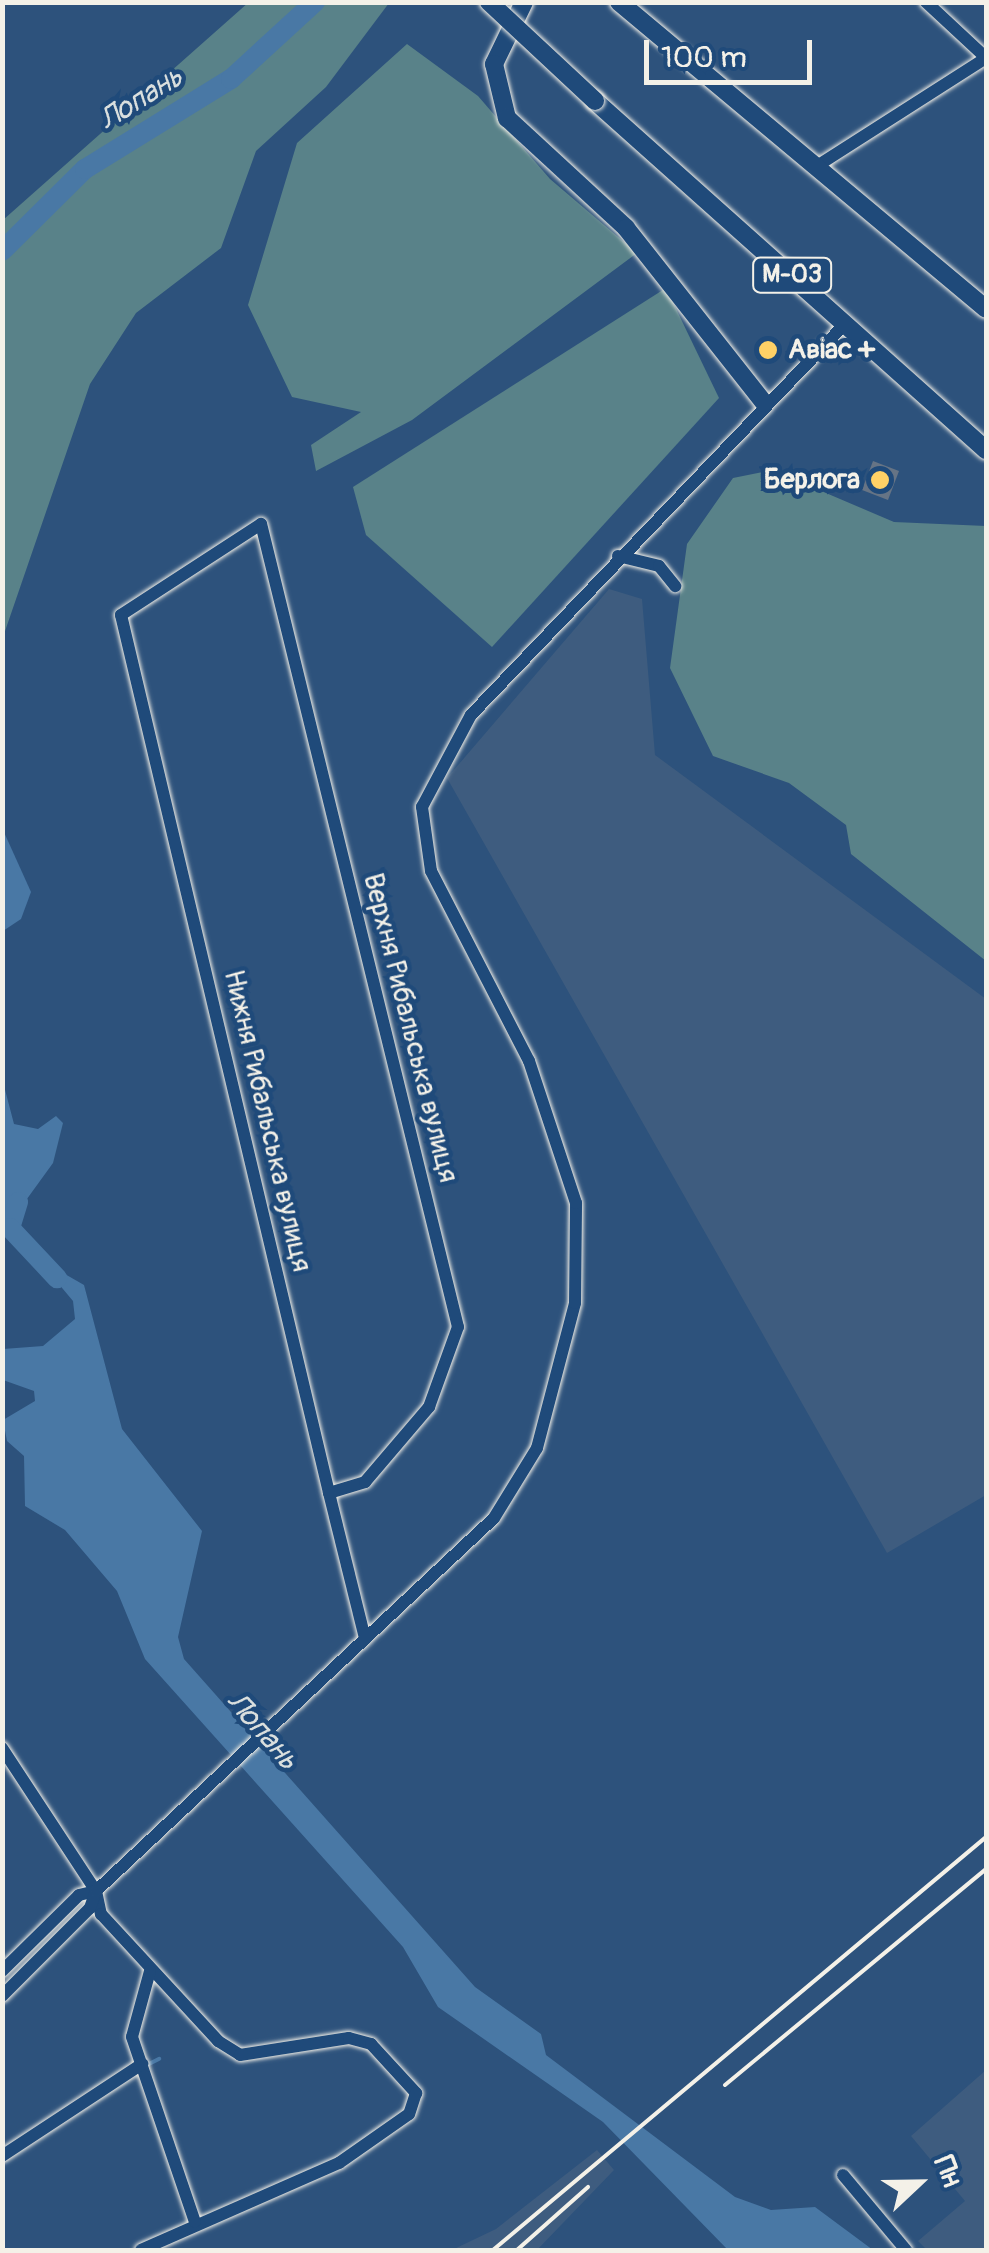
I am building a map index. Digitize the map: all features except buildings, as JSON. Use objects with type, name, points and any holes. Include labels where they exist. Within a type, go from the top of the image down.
[{"type":"highway","name":"М-03","points":[[489,2],[986,450]]},
{"type":"highway","points":[[618,2],[986,310]]},
{"type":"highway","points":[[523,3],[494,64],[507,118],[626,228],[764,403]]},
{"type":"street","points":[[817,166],[985,56],[926,2]]},
{"type":"street","points":[[2,1996],[90,1908],[96,1891],[494,1518],[536,1448],[581,1250],[562,1153],[528,1061],[431,872],[422,807],[472,714],[764,403],[846,323]]},
{"type":"street","name":"Нижня Рибальська вулиця","points":[[261,524],[122,615],[366,1639]]},
{"type":"street","name":"Верхня Рибальська вулиця","points":[[261,524],[458,1327],[429,1407],[366,1482],[329,1493]]},
{"type":"street","points":[[618,556],[658,566],[675,586]]},
{"type":"street","points":[[3,1748],[96,1891],[101,1914],[150,1971],[174,1982],[240,2055],[348,2038],[370,2044],[409,2081],[409,2114],[338,2163],[194,2222],[141,2250]]},
{"type":"street","points":[[2,1971],[79,1895],[96,1891]]},
{"type":"street","points":[[150,1971],[132,2036],[194,2222]]},
{"type":"street","points":[[2,2156],[142,2067]]},
{"type":"street","points":[[843,2175],[906,2250]]},
{"type":"shaded area","points":[[609,589],[642,599],[655,755],[986,999],[986,1495],[887,1553],[447,778]]},
{"type":"shaded area","points":[[3,830],[31,892],[21,919],[3,931]]},
{"type":"shaded area","points":[[3,1082],[14,1124],[38,1129],[56,1116],[63,1123],[53,1163],[3,1232]]},
{"type":"shaded area","points":[[37,1258],[84,1285],[122,1429],[202,1531],[178,1637],[184,1659],[475,1987],[541,2034],[546,2055],[735,2197],[771,2210],[815,2207],[873,2250],[728,2250],[603,2122],[438,2007],[403,1947],[145,1659],[117,1591],[65,1530],[25,1506],[24,1456],[7,1441],[3,1420],[35,1401],[34,1391],[3,1380],[3,1349],[43,1346],[75,1319],[73,1301]]},
{"type":"shaded area","points":[[986,2070],[986,2250],[927,2250],[918,2241],[965,2201],[911,2136]]},
{"type":"shaded area","points":[[597,2150],[614,2170],[537,2250],[452,2250],[496,2229]]},
{"type":"green space","points":[[249,2],[389,3],[326,87],[256,151],[221,248],[136,313],[90,384],[3,637],[3,220]]},
{"type":"green space","points":[[407,44],[478,96],[550,179],[637,253],[412,420],[316,471],[311,445],[361,412],[292,397],[248,305],[297,143]]},
{"type":"green space","points":[[666,288],[719,398],[492,647],[366,535],[353,487]]},
{"type":"green space","points":[[772,470],[894,522],[986,526],[986,961],[851,854],[846,825],[789,783],[713,756],[670,668],[687,544],[733,478]]},
{"type":"waterway","name":"Лопань","points":[[2,251],[85,169],[231,79],[315,2]]},
{"type":"waterway","name":"Лопань","points":[[18,1202],[10,1228],[57,1278]]},
{"type":"waterway","points":[[145,2066],[159,2059]]},
{"type":"railway","points":[[493,2250],[986,1837]]},
{"type":"railway","points":[[725,2085],[986,1869]]},
{"type":"railway","points":[[517,2250],[588,2187]]},
{"type":"place","name":"Авiас +","points":[[768,350]]},
{"type":"place","name":"Берлога","points":[[880,480]]}]
